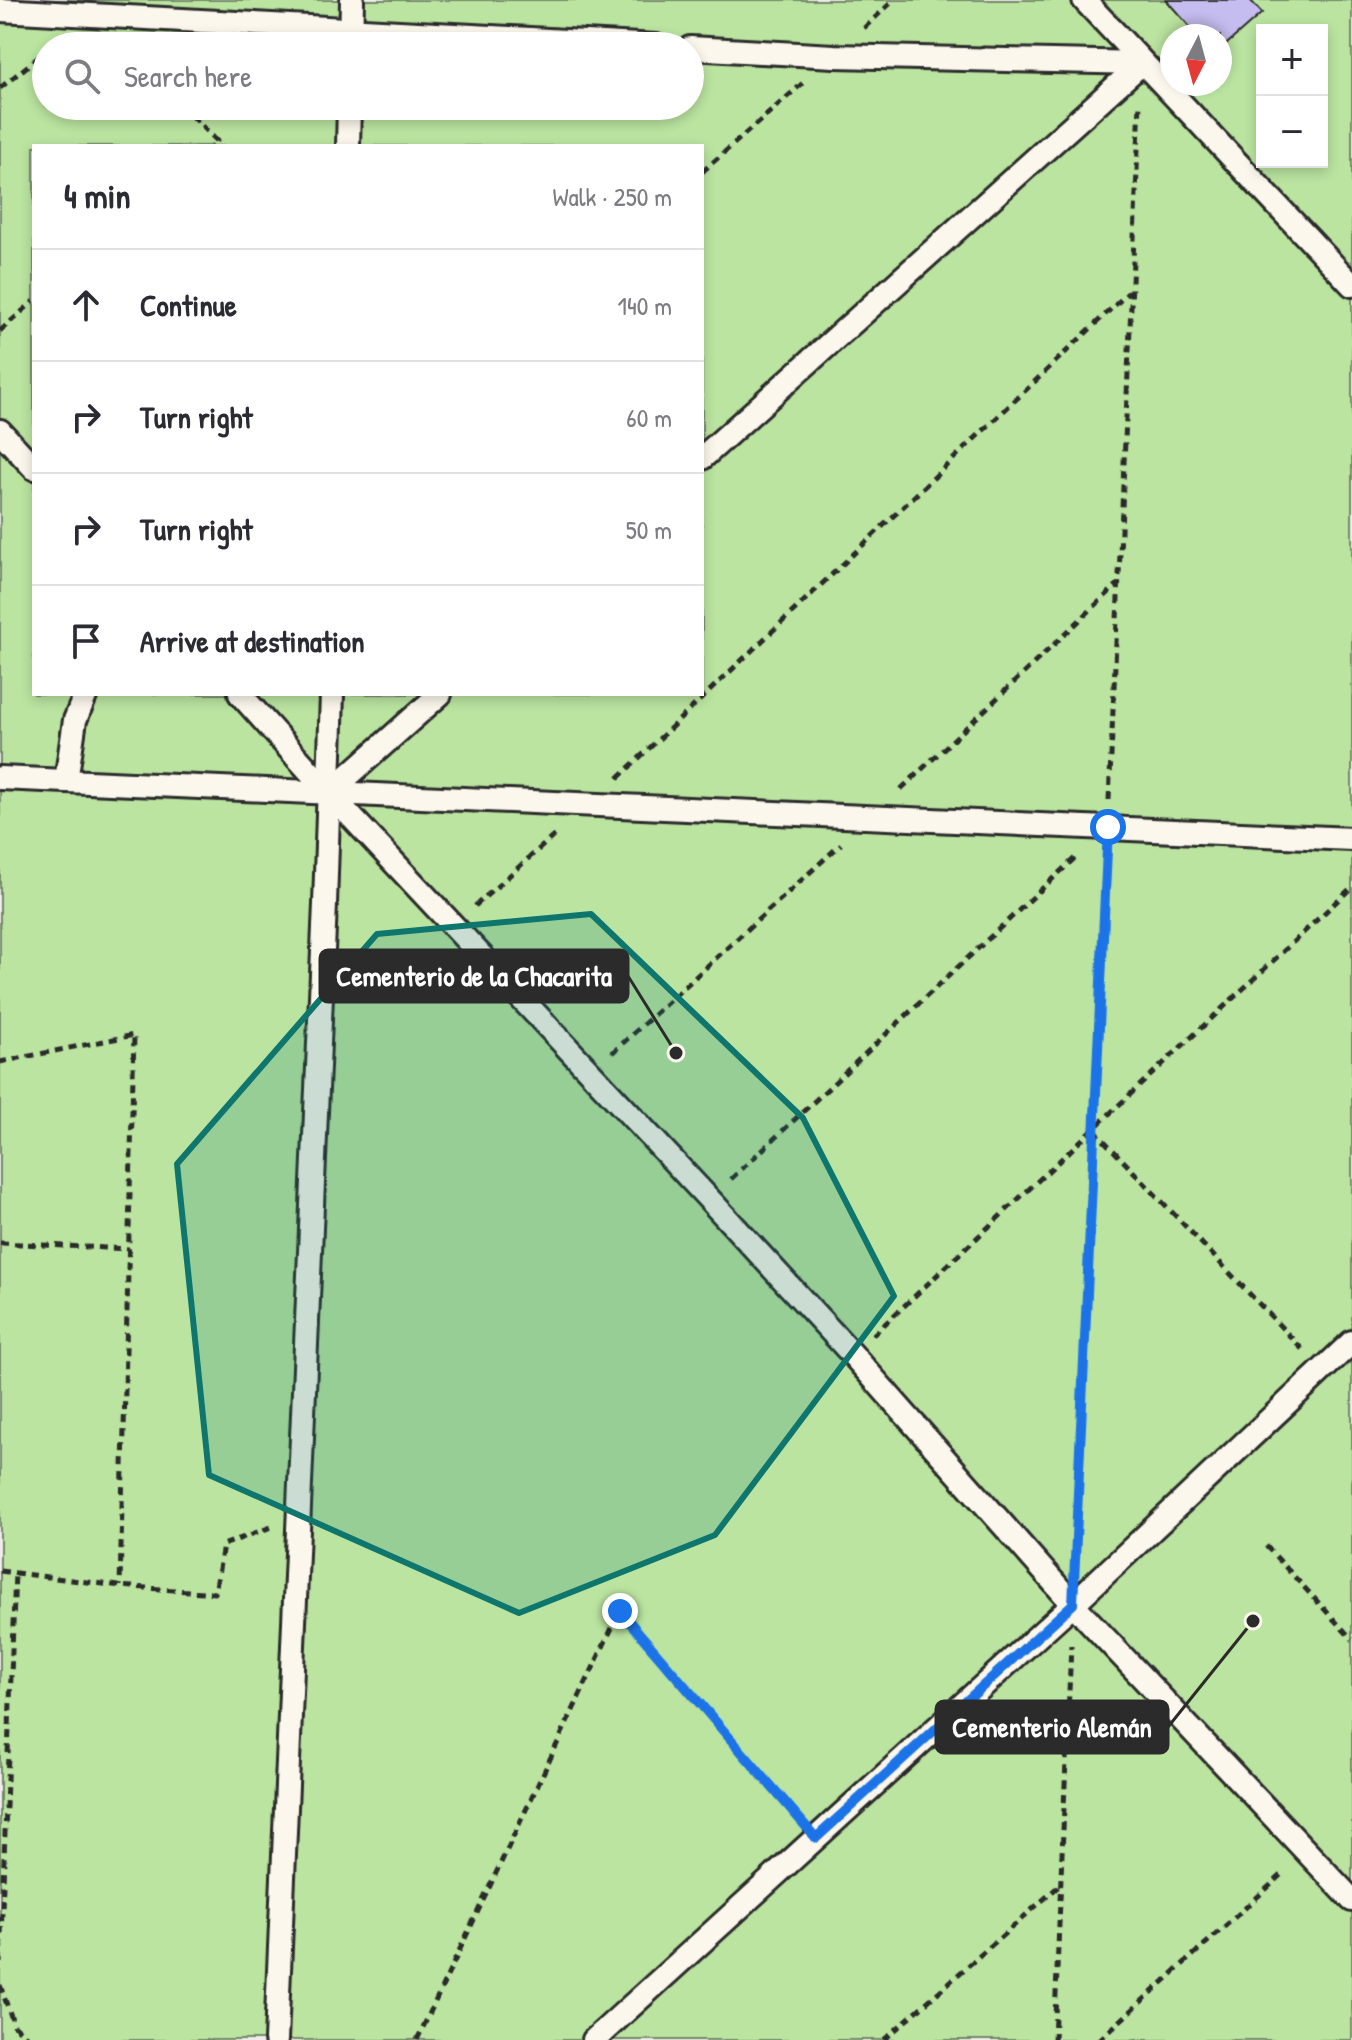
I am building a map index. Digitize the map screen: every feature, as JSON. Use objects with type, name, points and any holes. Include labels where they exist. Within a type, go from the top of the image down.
[{"type":"lane","points":[[351,32],[352,0]]},
{"type":"lane","points":[[1084,0],[1352,285]]},
{"type":"lane","points":[[0,10],[276,32]]},
{"type":"lane","points":[[704,49],[834,56],[1142,63]]},
{"type":"lane","points":[[704,456],[1142,63]]},
{"type":"lane","points":[[348,144],[349,120]]},
{"type":"lane","points":[[0,431],[32,466]]},
{"type":"lane","points":[[66,781],[75,720],[85,696]]},
{"type":"lane","points":[[242,696],[852,1354],[1073,1604],[1352,1900]]},
{"type":"lane","points":[[276,2040],[332,696]]},
{"type":"lane","points":[[329,793],[438,696]]},
{"type":"lane","points":[[0,778],[1352,839]]},
{"type":"lane","points":[[594,2040],[1073,1604],[1352,1342]]},
{"type":"path","points":[[0,88],[32,62]]},
{"type":"path","points":[[1054,2040],[1142,63]]},
{"type":"path","points":[[196,120],[217,141],[214,144]]},
{"type":"path","points":[[704,696],[1132,289]]},
{"type":"path","points":[[0,331],[32,303]]},
{"type":"path","points":[[453,925],[589,805],[704,696]]},
{"type":"path","points":[[709,1199],[1108,827]]},
{"type":"path","points":[[852,1354],[1352,887]]},
{"type":"path","points":[[0,1062],[134,1035],[120,1586]]},
{"type":"path","points":[[1094,1130],[1322,1370]]},
{"type":"path","points":[[0,1243],[129,1249]]},
{"type":"path","points":[[0,1571],[120,1586],[215,1593],[223,1545],[299,1516]]},
{"type":"path","points":[[1266,1546],[1352,1639]]},
{"type":"path","points":[[0,1963],[15,1572]]},
{"type":"path","points":[[417,2040],[620,1611],[816,1838]]},
{"type":"path","points":[[1099,2040],[1308,1852]]},
{"type":"path","points":[[884,2040],[1060,1884]]},
{"type":"path","points":[[0,1985],[14,2025],[31,2040]]},
{"type":"highlighted area","points":[[591,914],[803,1118],[894,1296],[715,1535],[519,1613],[209,1475],[177,1164],[377,934]]},
{"type":"green space","points":[[0,0],[1352,0],[1352,2040],[0,2040]]},
{"type":"building","points":[[1166,0],[1250,0],[1262,13],[1232,39],[1232,24],[1187,24]]},
{"type":"place","name":"Cementerio de la Chacarita","points":[[676,1053]]},
{"type":"place","name":"Cementerio Alemán","points":[[1253,1621]]},
{"type":"route","points":[[620,1611],[816,1838],[1073,1604],[1108,827]]}]
